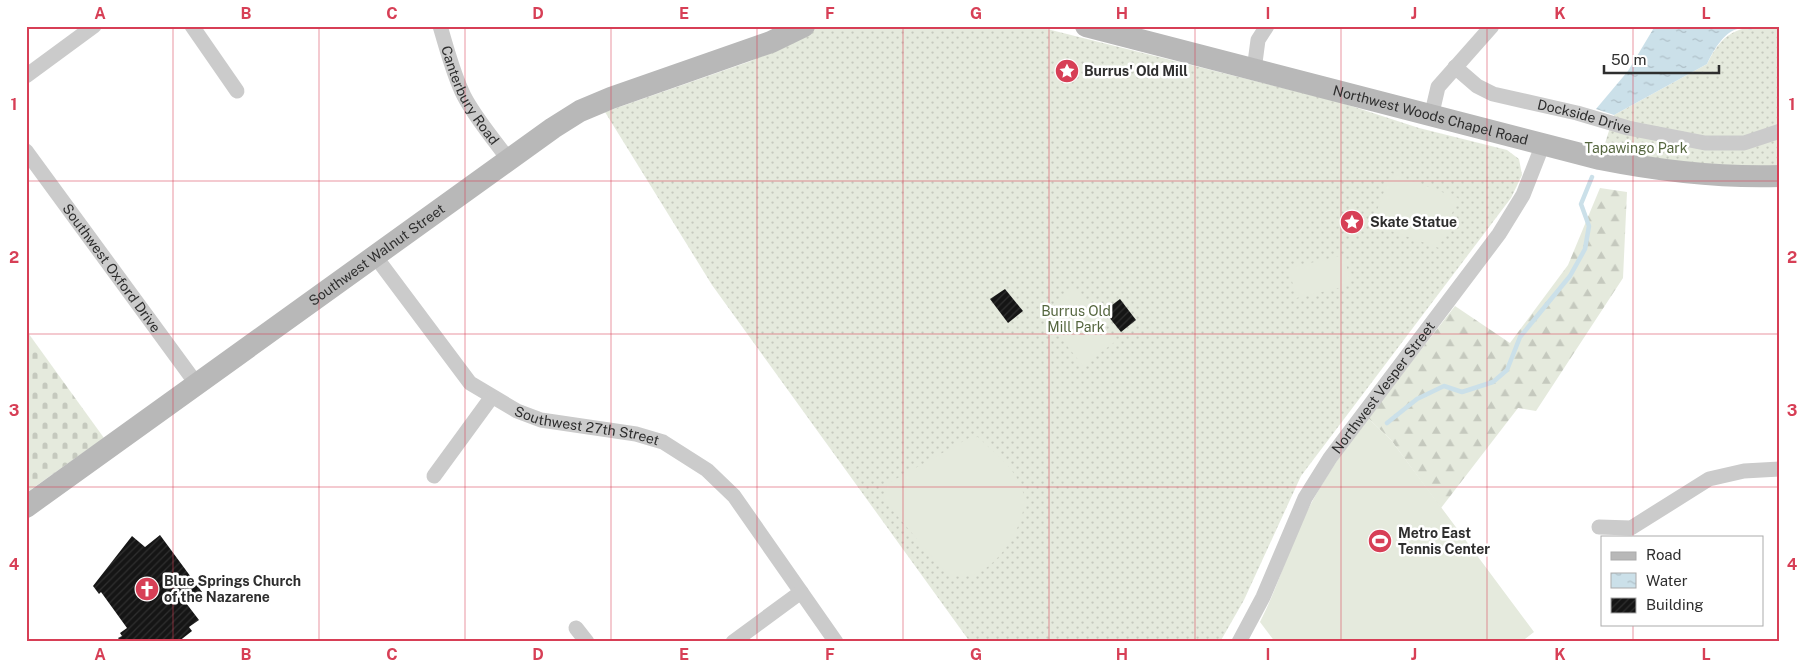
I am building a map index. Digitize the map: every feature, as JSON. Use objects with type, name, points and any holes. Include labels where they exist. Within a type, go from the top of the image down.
[{"type":"street","points":[[26,76],[94,26]]},
{"type":"street","points":[[192,26],[237,92]]},
{"type":"street","name":"Canterbury Road","points":[[440,26],[464,95],[479,121],[508,159]]},
{"type":"street","name":"Southwest Walnut Street","points":[[752,46],[779,26]]},
{"type":"street","name":"Southwest Walnut Street","points":[[26,507],[198,386],[508,159],[580,111],[752,46],[785,36],[804,26]]},
{"type":"street","name":"Northwest Woods Chapel Road","points":[[1086,26],[1432,117],[1647,168],[1738,177],[1780,176]]},
{"type":"street","points":[[1254,70],[1258,40],[1267,26]]},
{"type":"street","points":[[1432,117],[1438,87],[1492,26]]},
{"type":"street","name":"Dockside Drive","points":[[1455,66],[1478,86],[1493,94],[1577,113],[1628,128],[1704,143],[1744,144],[1780,131]]},
{"type":"street","name":"Northwest Vesper Street","points":[[1239,642],[1263,596],[1305,498],[1330,458],[1500,234],[1523,195],[1543,144]]},
{"type":"street","name":"Southwest Oxford Drive","points":[[26,151],[198,386]]},
{"type":"street","name":"Southwest 27th Street","points":[[375,256],[470,383],[492,398],[540,420],[636,434],[664,442],[707,470],[734,496],[836,642]]},
{"type":"street","points":[[434,476],[492,398]]},
{"type":"street","points":[[1599,527],[1631,528],[1708,479],[1744,471],[1780,469]]},
{"type":"street","points":[[733,642],[801,592]]},
{"type":"street","points":[[576,628],[587,642]]},
{"type":"green space","name":"Burrus Old Mill Park","points":[[812,26],[1035,26],[1339,102],[1419,128],[1507,150],[1519,159],[1522,175],[1511,198],[1301,476],[1244,600],[1220,642],[970,642],[712,285],[605,112],[751,61]]},
{"type":"green space","name":"Tapawingo Park","points":[[1780,26],[1780,175],[1600,159],[1614,115],[1707,64],[1721,42],[1736,31],[1745,28]]},
{"type":"green space","points":[[1391,173],[1458,198],[1439,248],[1372,224]]},
{"type":"green space","points":[[1600,188],[1627,192],[1623,278],[1536,411],[1518,408],[1441,508],[1391,440],[1368,418],[1455,306],[1510,343],[1568,265]]},
{"type":"green space","points":[[1344,255],[1351,285],[1296,298],[1289,268]]},
{"type":"green space","points":[[1075,288],[1116,341],[1083,366],[1042,314]]},
{"type":"green space","points":[[26,330],[104,438],[26,493]]},
{"type":"green space","name":"Metro East Tennis Center","points":[[1368,418],[1391,440],[1534,632],[1521,642],[1275,642],[1260,622],[1305,515],[1334,465]]},
{"type":"green space","points":[[978,437],[1006,464],[1018,479],[1024,497],[1024,508],[1015,533],[999,556],[979,573],[965,577],[945,572],[883,499],[887,484],[969,438]]},
{"type":"water","points":[[1655,26],[1756,26],[1751,30],[1743,28],[1730,32],[1719,43],[1707,64],[1614,115],[1596,109],[1628,71]]},
{"type":"building","points":[[1005,289],[1023,311],[1008,323],[990,299]]},
{"type":"building","points":[[1120,299],[1136,320],[1121,332],[1104,311]]},
{"type":"building","name":"Blue Springs Church of the Nazarene","points":[[160,535],[202,592],[186,603],[199,620],[189,627],[192,631],[178,642],[121,642],[118,638],[122,636],[120,633],[127,628],[101,592],[99,594],[93,586],[132,536],[145,547]]},
{"type":"waterway","points":[[1387,423],[1417,399],[1444,386],[1462,392],[1493,382],[1507,370],[1520,337],[1570,276],[1585,249],[1589,226],[1581,204],[1592,177]]},
{"type":"place","name":"Burrus' Old Mill","points":[[1067,71]]},
{"type":"place","name":"Skate Statue","points":[[1352,222]]},
{"type":"place","name":"Metro East Tennis Center","points":[[1380,541]]},
{"type":"place","name":"Blue Springs Church of the Nazarene","points":[[147,589]]}]
